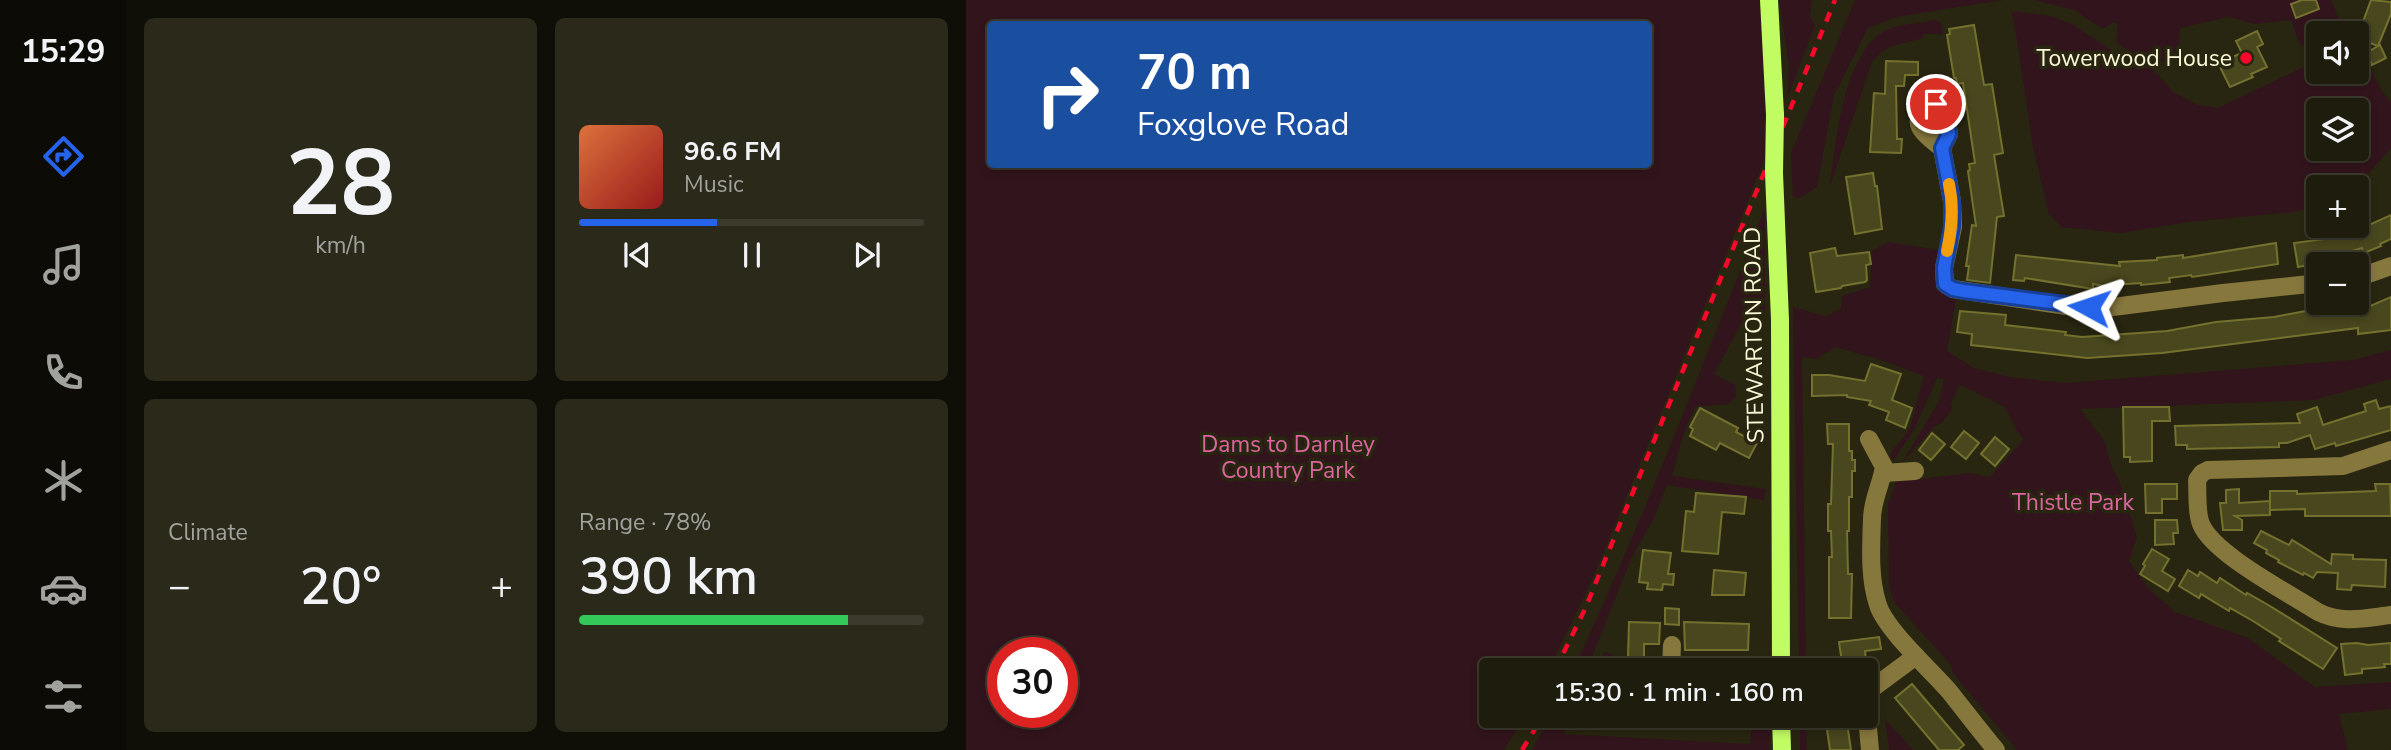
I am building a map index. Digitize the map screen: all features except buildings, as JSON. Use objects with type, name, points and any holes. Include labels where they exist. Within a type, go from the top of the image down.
[{"type":"main road","name":"STEWARTON ROAD","points":[[1769,0],[1780,320],[1781,658]]},
{"type":"main road","points":[[1781,728],[1782,750]]},
{"type":"street","points":[[1942,148],[1952,201],[1952,227],[1944,268],[1945,284],[1953,289],[2073,307],[2105,309],[2306,284]]},
{"type":"street","points":[[2369,274],[2391,266]]},
{"type":"street","points":[[1870,439],[1884,467],[1873,508],[1872,578],[1878,606],[1884,617],[1996,750]]},
{"type":"street","points":[[2391,450],[2343,466],[2208,470],[2197,480],[2199,520],[2202,527],[2214,543],[2230,556],[2331,619],[2346,621],[2391,615]]},
{"type":"street","points":[[1883,473],[1915,471]]},
{"type":"street","points":[[1671,658],[1672,645]]},
{"type":"street","points":[[1878,685],[1916,656]]},
{"type":"street","points":[[1868,728],[1870,750]]},
{"type":"green space","name":"Dams to Darnley Country Park","points":[[966,0],[1770,0],[1775,135],[1596,571],[1555,658],[1479,658],[1479,728],[1518,728],[1504,750],[966,750]]},
{"type":"green space","points":[[1779,0],[1812,0],[1810,16],[1815,26],[1788,96],[1789,65]]},
{"type":"green space","points":[[1855,0],[2003,0],[1896,17],[1868,28],[1834,95],[1817,187],[1800,198],[1793,197],[1791,153]]},
{"type":"green space","points":[[2034,0],[2331,0],[2340,21],[2306,21],[2306,49],[2299,42],[2291,20],[2255,24],[2229,17],[2180,28],[2178,56],[2162,62],[2137,56],[2116,41],[2118,24],[2113,22],[2103,29],[2074,10]]},
{"type":"green space","points":[[2011,11],[2051,16],[2074,25],[2133,65],[2153,69],[2173,92],[2198,105],[2218,108],[2306,66],[2306,84],[2369,84],[2369,67],[2391,102],[2391,148],[2367,175],[2306,175],[2306,209],[2189,222],[2121,233],[2061,227],[2049,214],[2033,147]]},
{"type":"green space","points":[[1935,20],[1941,22],[1943,34],[1923,34],[1923,38],[1890,47],[1872,62],[1830,186],[1839,122],[1852,75],[1862,54],[1875,38],[1891,28]]},
{"type":"green space","points":[[1765,208],[1765,313],[1749,309],[1714,374],[1735,385],[1736,397],[1728,404],[1695,407],[1684,432],[1672,476],[1766,489],[1764,500],[1667,485],[1655,516],[1631,559],[1592,658],[1578,658],[1649,498]]},
{"type":"green space","name":"Thistle Park","points":[[1888,242],[1945,251],[1936,290],[1957,293],[1947,351],[1974,368],[2010,377],[2065,383],[2353,360],[2391,350],[2391,379],[2314,400],[2080,409],[2104,440],[2137,537],[2129,561],[2148,588],[2175,612],[2248,638],[2315,687],[2391,682],[2391,709],[2339,714],[2348,750],[2017,750],[1953,673],[1950,664],[1894,602],[1889,586],[1888,504],[1896,482],[1970,473],[1990,477],[2024,439],[2005,407],[1960,385],[1951,403],[1952,409],[1942,423],[1934,427],[1902,463],[1939,401],[1944,379],[1937,378],[1915,428],[1893,461],[1890,454],[1910,428],[1924,376],[1835,347],[1817,359],[1802,357],[1806,658],[1799,658],[1793,307],[1825,316],[1841,309],[1842,296],[1870,287],[1872,251]]},
{"type":"green space","points":[[1605,652],[1619,658],[1601,658]]},
{"type":"green space","points":[[1885,719],[1913,750],[1889,750]]},
{"type":"green space","points":[[1544,728],[1566,728],[1564,734],[1750,744],[1752,728],[1771,728],[1770,750],[1532,750]]},
{"type":"green space","points":[[1800,728],[1806,728],[1807,750],[1800,750]]},
{"type":"railway","points":[[1561,658],[1585,609],[1835,0]]},
{"type":"railway","points":[[1522,750],[1536,728]]},
{"type":"slow traffic","points":[[1947,251],[1952,227],[1949,184]]},
{"type":"place","name":"Towerwood House","points":[[2246,58]]},
{"type":"route","points":[[1936,104],[1940,104],[1945,110],[1949,134],[1942,148],[1952,201],[1952,227],[1944,268],[1945,284],[1953,289],[2004,298],[2089,307]]}]
